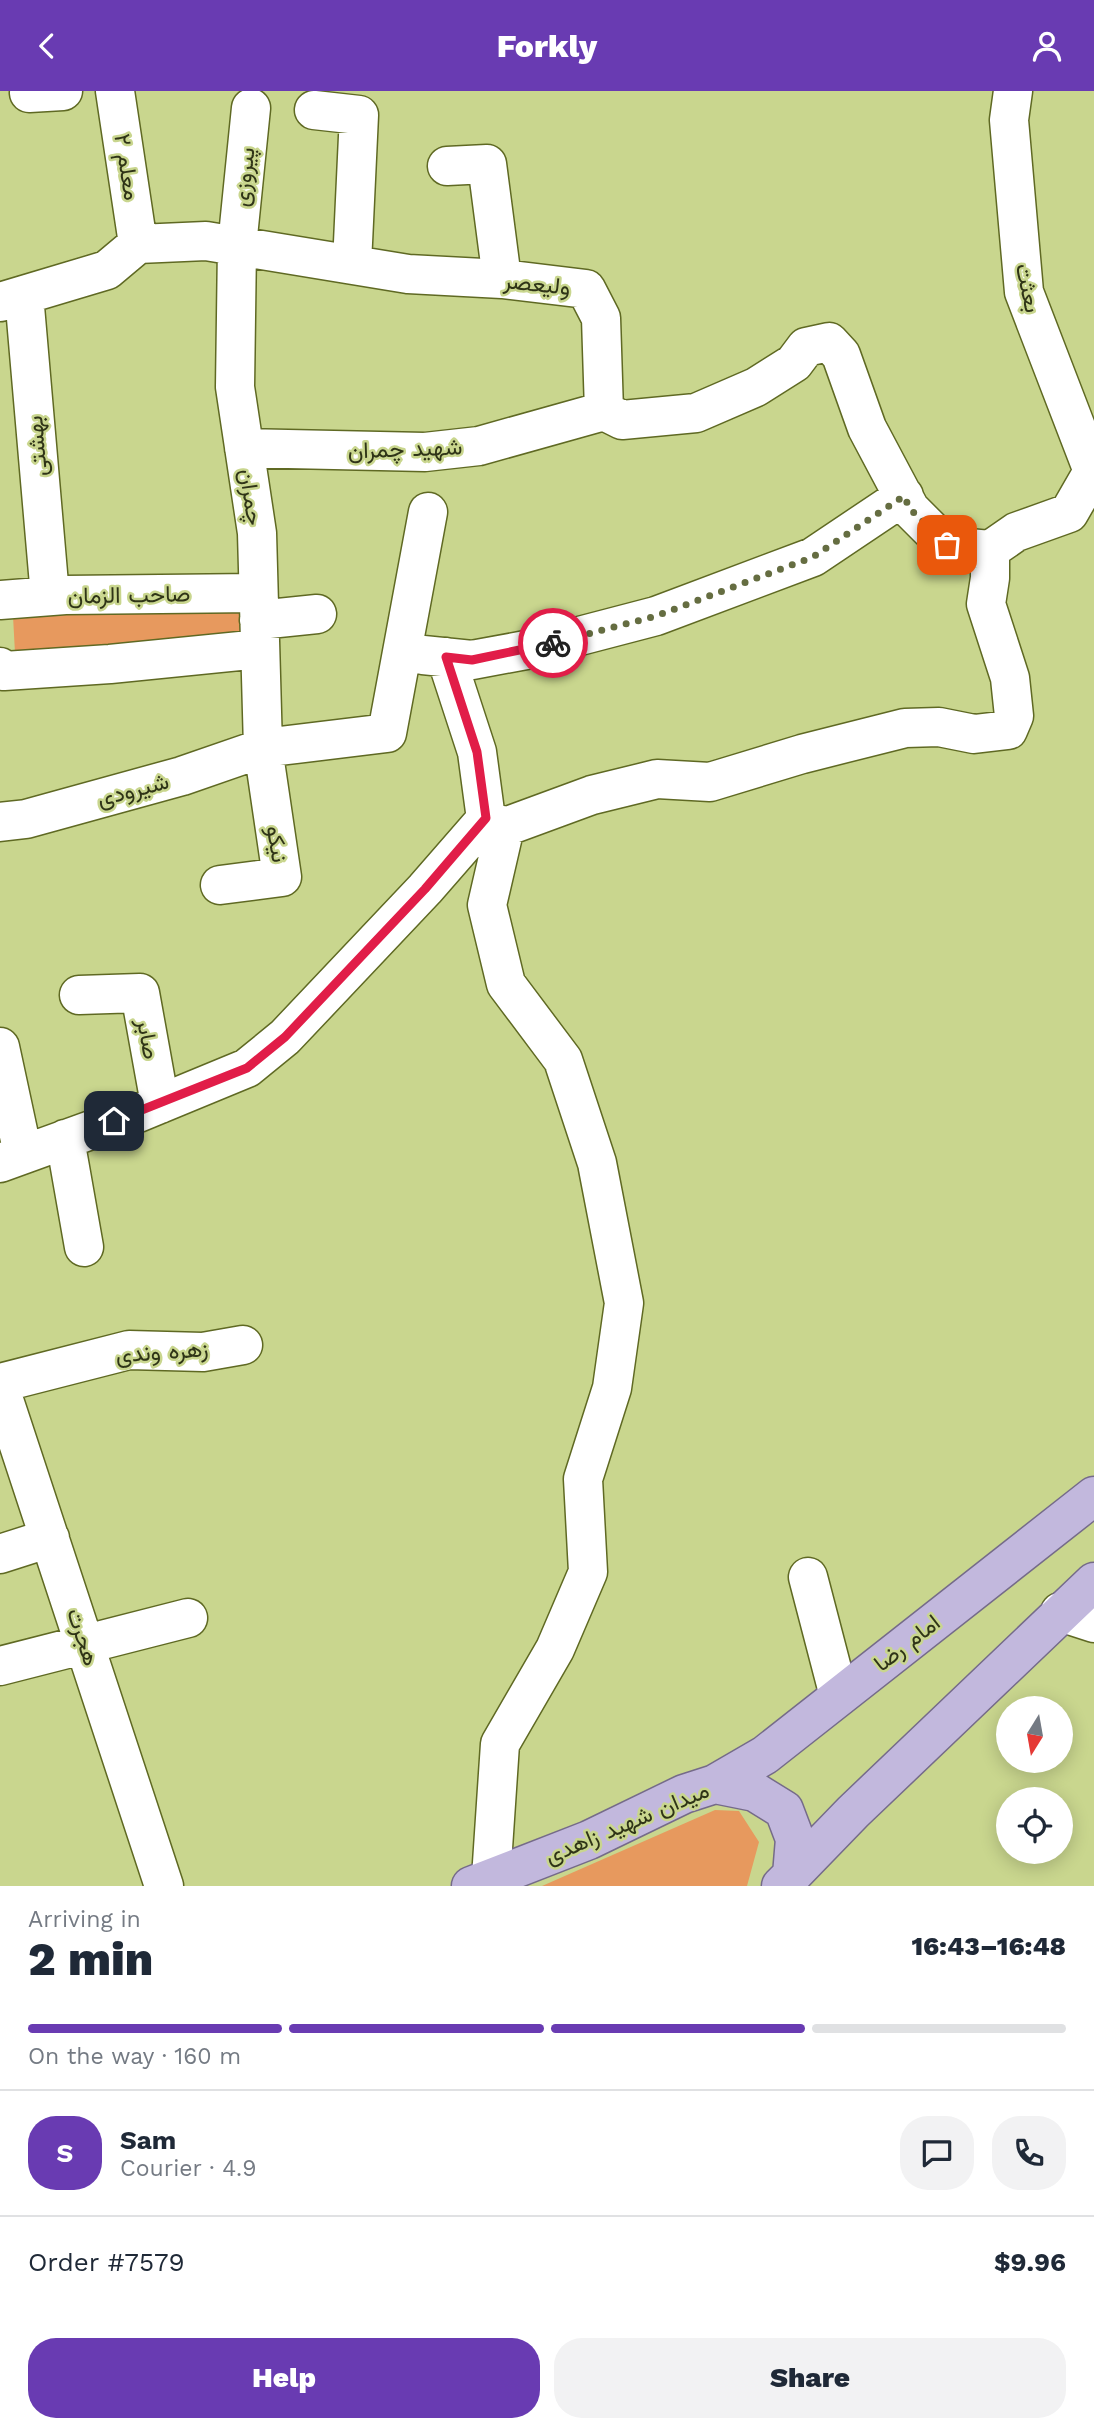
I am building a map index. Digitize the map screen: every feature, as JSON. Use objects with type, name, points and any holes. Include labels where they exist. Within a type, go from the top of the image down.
[{"type":"main road","name":"امام رضا","points":[[715,1784],[765,1755],[1094,1496]]},
{"type":"main road","points":[[786,1881],[853,1812],[1077,1618],[1094,1582]]},
{"type":"main road","name":"میدان شهید زاهدی","points":[[481,1882],[589,1840],[684,1794],[715,1784],[755,1792],[785,1810],[795,1839],[786,1881]]},
{"type":"street","name":"معلم ۲","points":[[115,91],[138,244]]},
{"type":"street","name":"بعثت","points":[[1013,91],[1009,120],[1024,292],[1093,473]]},
{"type":"street","name":"پیروزی","points":[[237,246],[251,108]]},
{"type":"street","points":[[314,110],[359,115],[352,264]]},
{"type":"street","points":[[447,166],[487,164],[502,279]]},
{"type":"street","name":"ولیعصر","points":[[138,244],[206,241],[408,274],[502,279],[586,289],[601,318],[604,411]]},
{"type":"street","points":[[12,298],[107,270],[138,244]]},
{"type":"street","name":"چمران","points":[[237,246],[234,387],[257,533],[263,748]]},
{"type":"street","name":"بهشتی","points":[[12,298],[50,596]]},
{"type":"street","points":[[604,411],[622,420],[696,413],[756,387],[794,363],[806,347],[829,342],[841,355],[867,428],[910,509],[947,545],[990,549],[1016,532],[1069,513],[1093,473]]},
{"type":"street","name":"شهید چمران","points":[[244,448],[425,452],[479,446],[604,411]]},
{"type":"street","points":[[428,512],[402,653],[472,660],[526,650],[656,616],[813,557],[904,496]]},
{"type":"street","points":[[0,1047],[11,1159],[160,1104],[247,1068],[285,1037],[425,889],[496,823],[657,779],[710,782],[802,754],[905,728],[939,727],[974,734],[1008,730],[1014,716],[1010,678],[985,604],[990,578],[990,549]]},
{"type":"street","name":"صاحب الزمان","points":[[0,600],[50,596],[259,621]]},
{"type":"street","points":[[0,667],[4,671],[110,664],[259,621],[317,614]]},
{"type":"street","name":"شیرودی","points":[[0,822],[26,819],[182,776],[263,748],[387,733],[402,653]]},
{"type":"street","points":[[446,657],[477,752],[496,823],[487,905],[506,983],[563,1060],[597,1163],[624,1303],[612,1388],[583,1479],[588,1573],[555,1649],[500,1744],[481,1882]]},
{"type":"street","name":"نیکو","points":[[220,885],[282,877],[263,748]]},
{"type":"street","name":"صابر","points":[[79,995],[140,993],[160,1104]]},
{"type":"street","points":[[65,1139],[84,1247]]},
{"type":"street","name":"زهره وندی","points":[[0,1385],[129,1350],[203,1352],[243,1345]]},
{"type":"street","name":"هجرت","points":[[0,1385],[164,1886]]},
{"type":"street","points":[[0,1554],[50,1538]]},
{"type":"street","points":[[808,1577],[839,1696]]},
{"type":"street","points":[[0,1666],[188,1618]]},
{"type":"shaded area","points":[[245,605],[247,643],[15,653],[13,616]]},
{"type":"shaded area","points":[[715,1810],[739,1811],[759,1842],[747,1886],[542,1886]]},
{"type":"way so far","points":[[553,643],[656,616],[813,557],[904,496],[910,509],[947,545]]},
{"type":"route","points":[[114,1121],[247,1068],[285,1037],[425,889],[486,818],[477,752],[446,657],[472,660],[553,643]]}]
